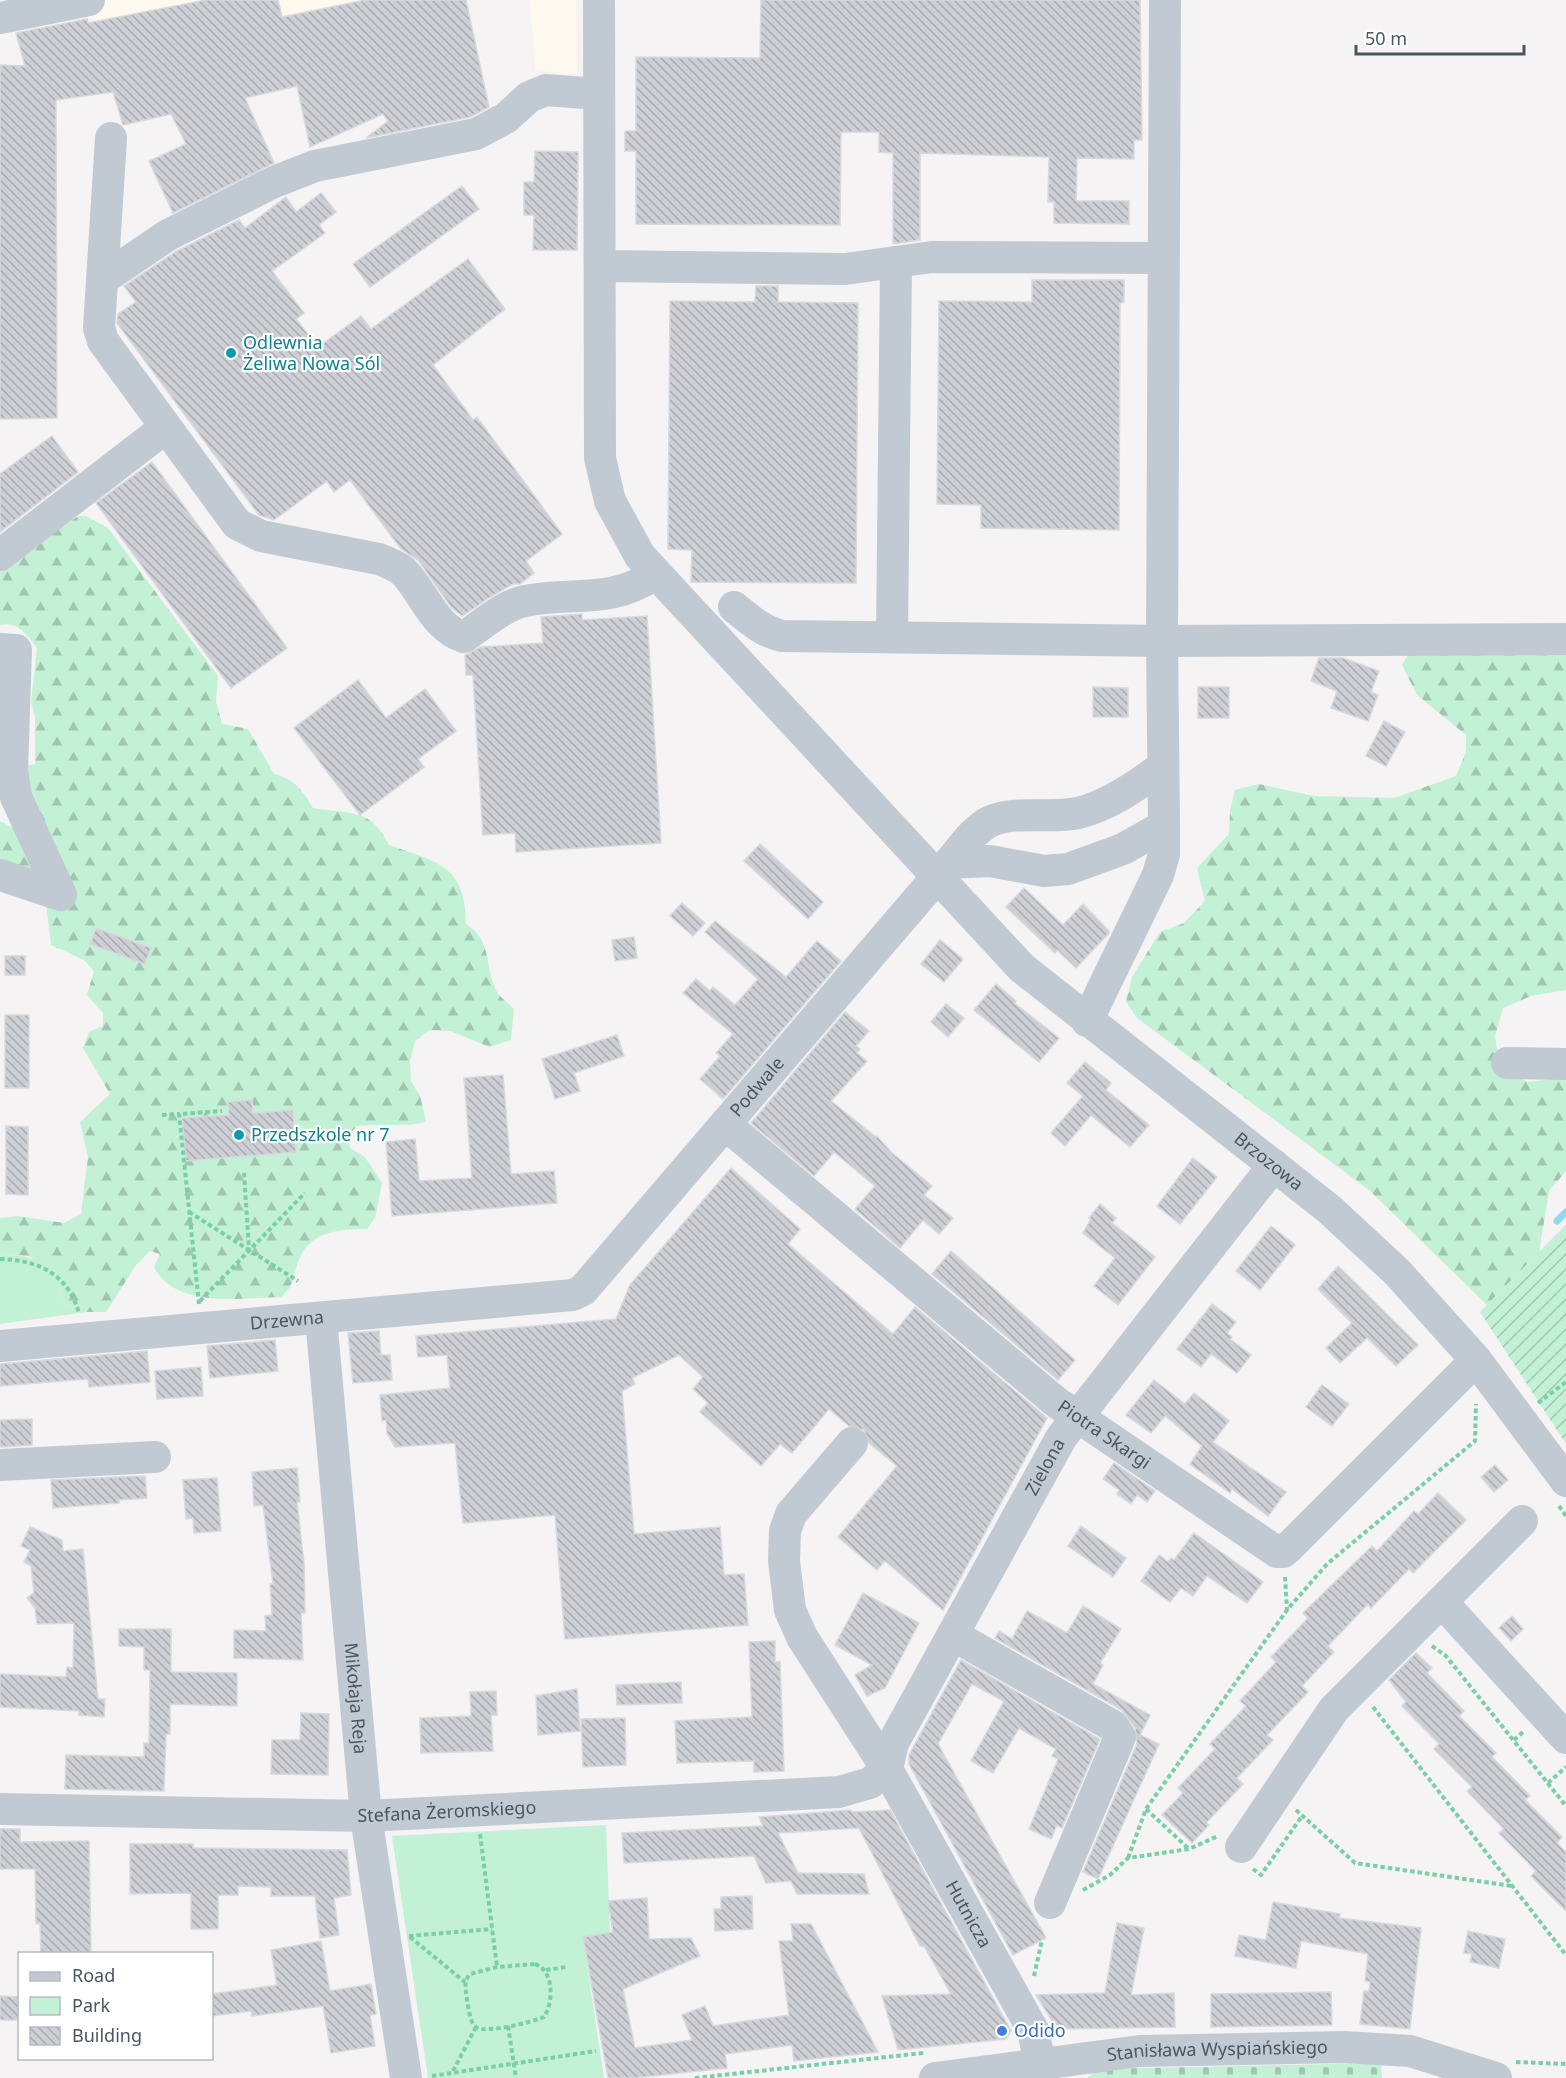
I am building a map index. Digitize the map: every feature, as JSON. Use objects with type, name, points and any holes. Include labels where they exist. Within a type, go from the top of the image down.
[{"type":"street","points":[[0,18],[89,0]]},
{"type":"street","name":"Brzozowa","points":[[599,0],[600,458],[605,485],[620,522],[655,574],[943,869],[1022,969],[1274,1165],[1365,1241],[1423,1299],[1466,1370],[1520,1415],[1566,1480]]},
{"type":"street","points":[[1087,1021],[1158,875],[1164,854],[1162,258],[1165,0]]},
{"type":"street","points":[[103,279],[168,235],[274,182],[315,166],[476,134],[506,118],[530,97],[546,90],[598,94]]},
{"type":"street","points":[[111,138],[99,328],[103,341],[237,524],[261,536],[379,559],[392,564],[403,571],[445,627],[464,637],[523,601],[596,597],[639,585],[655,574]]},
{"type":"street","points":[[600,266],[845,269],[932,257],[1162,258]]},
{"type":"street","points":[[892,637],[896,262]]},
{"type":"street","points":[[0,555],[165,428]]},
{"type":"street","points":[[734,606],[760,627],[776,635],[1162,640],[1566,639]]},
{"type":"street","points":[[0,649],[16,650],[12,771],[16,797],[61,895],[0,875]]},
{"type":"street","name":"Podwale","points":[[573,1295],[590,1286],[972,836],[990,822],[1005,817],[1080,812],[1120,794],[1162,767]]},
{"type":"street","points":[[943,869],[990,861],[1044,871],[1068,869],[1098,860],[1142,841],[1164,826]]},
{"type":"street","points":[[1508,1063],[1566,1064]]},
{"type":"street","name":"Piotra Skargi","points":[[726,1125],[1056,1402],[1271,1550],[1283,1552],[1466,1370]]},
{"type":"street","name":"Zielona","points":[[886,1769],[893,1743],[1061,1438],[1274,1165]]},
{"type":"street","name":"Drzewna","points":[[0,1346],[573,1295]]},
{"type":"street","name":"Mikołaja Reja","points":[[321,1318],[366,1816],[406,2078]]},
{"type":"street","name":"Hutnicza","points":[[852,1443],[791,1515],[785,1531],[784,1562],[790,1610],[802,1637],[886,1769],[1033,2030],[1038,2072]]},
{"type":"street","points":[[0,1465],[154,1457]]},
{"type":"street","points":[[1233,1839],[1277,1793],[1334,1709],[1521,1521]]},
{"type":"street","points":[[1442,1602],[1566,1738]]},
{"type":"street","points":[[953,1635],[1113,1726],[1120,1737],[1050,1904]]},
{"type":"street","name":"Stefana Żeromskiego","points":[[0,1809],[366,1816],[839,1792],[870,1784],[886,1769]]},
{"type":"street","name":"Stanisława Wyspiańskiego","points":[[931,2065],[1038,2072],[1140,2051],[1374,2047],[1410,2051],[1496,2078]]},
{"type":"path","points":[[162,1115],[222,1111]]},
{"type":"path","points":[[179,1114],[200,1311]]},
{"type":"path","points":[[244,1173],[249,1250]]},
{"type":"path","points":[[199,1301],[305,1193]]},
{"type":"path","points":[[189,1212],[298,1281]]},
{"type":"path","points":[[0,1259],[33,1263],[56,1274],[72,1295],[81,1323]]},
{"type":"path","points":[[1050,1904],[1100,1882],[1128,1858],[1146,1809],[1273,1627],[1327,1564],[1475,1441],[1476,1389],[1471,1386],[1463,1390],[1466,1370]]},
{"type":"path","points":[[1520,1415],[1566,1382]]},
{"type":"path","points":[[1422,1641],[1446,1656],[1516,1738],[1566,1806]]},
{"type":"path","points":[[1357,1686],[1566,1955]]},
{"type":"path","points":[[1548,1783],[1566,1767]]},
{"type":"path","points":[[1277,1793],[1355,1863],[1513,1886]]},
{"type":"path","points":[[1146,1809],[1189,1848]]},
{"type":"path","points":[[479,1825],[497,1967]]},
{"type":"path","points":[[1128,1858],[1189,1848],[1216,1838],[1233,1839]]},
{"type":"path","points":[[403,1936],[492,1929]]},
{"type":"path","points":[[409,1936],[465,1982],[471,2018],[476,2027],[481,2030],[536,2021],[549,2010],[551,2002],[546,1970]]},
{"type":"path","points":[[1032,1981],[1042,1940]]},
{"type":"path","points":[[465,1982],[470,1974],[476,1971],[497,1967],[535,1964],[546,1970],[566,1967]]},
{"type":"path","points":[[508,2026],[516,2078]]},
{"type":"path","points":[[453,2072],[476,2027]]},
{"type":"path","points":[[423,2078],[596,2051]]},
{"type":"path","points":[[694,2078],[931,2065]]},
{"type":"shaded area","points":[[83,0],[206,0],[97,21],[87,16]]},
{"type":"shaded area","points":[[278,0],[365,0],[282,17]]},
{"type":"shaded area","points":[[530,0],[576,0],[577,74],[535,71]]},
{"type":"green space","points":[[78,516],[86,516],[108,528],[218,676],[216,702],[222,724],[248,729],[274,774],[297,786],[313,808],[358,814],[382,832],[389,845],[434,862],[454,878],[461,889],[465,904],[466,924],[475,931],[484,946],[497,992],[514,1009],[511,1040],[490,1047],[450,1031],[430,1030],[415,1041],[410,1061],[411,1081],[420,1096],[426,1121],[413,1124],[357,1126],[348,1136],[350,1148],[365,1157],[382,1183],[375,1218],[367,1229],[337,1231],[318,1237],[310,1243],[299,1260],[291,1284],[281,1297],[211,1298],[177,1290],[164,1280],[154,1267],[160,1254],[150,1251],[136,1265],[106,1312],[86,1312],[65,1305],[60,1292],[63,1276],[29,1256],[0,1254],[0,1218],[18,1216],[64,1223],[81,1214],[88,1157],[80,1122],[110,1094],[83,1048],[89,1032],[103,1026],[103,1013],[87,995],[94,971],[84,960],[51,945],[46,904],[0,882],[0,821],[11,827],[26,828],[20,768],[35,764],[35,716],[31,702],[37,648],[17,627],[0,625],[0,564],[33,548]]},
{"type":"green space","points":[[1413,646],[1566,650],[1566,990],[1531,996],[1503,1008],[1495,1036],[1500,1068],[1528,1082],[1566,1077],[1566,1171],[1549,1191],[1539,1252],[1487,1305],[1369,1190],[1137,1018],[1126,1002],[1132,977],[1160,932],[1184,923],[1205,901],[1197,868],[1229,834],[1230,811],[1235,790],[1259,784],[1314,796],[1394,798],[1456,776],[1466,752],[1466,735],[1417,695],[1402,665]]},
{"type":"green space","points":[[1566,1225],[1566,1444],[1480,1312]]},
{"type":"green space","points":[[0,1254],[34,1259],[49,1265],[63,1276],[60,1292],[65,1305],[86,1312],[0,1324]]},
{"type":"green space","points":[[606,1825],[610,1932],[583,1938],[604,2078],[428,2078],[392,1836]]},
{"type":"green space","points":[[1381,2063],[1382,2078],[1087,2078],[1099,2069]]},
{"type":"building","points":[[206,0],[278,0],[282,17],[365,0],[466,0],[489,107],[470,117],[366,138],[388,121],[383,114],[310,147],[297,86],[245,98],[274,163],[173,213],[149,161],[186,144],[171,114],[123,125],[113,92],[56,100],[57,418],[0,419],[0,65],[25,66],[16,33],[87,19],[88,23]]},
{"type":"building","points":[[761,0],[1140,0],[1142,140],[1134,140],[1134,159],[1077,158],[1076,201],[1129,201],[1129,224],[1054,223],[1054,202],[1048,202],[1049,157],[920,153],[920,240],[893,244],[893,153],[879,152],[879,132],[841,132],[840,225],[636,224],[636,151],[625,151],[625,131],[636,131],[636,57],[760,58]]},
{"type":"building","points":[[535,151],[578,152],[577,250],[533,250],[534,215],[524,215],[524,182],[534,182]]},
{"type":"building","points":[[462,186],[479,209],[370,287],[353,264]]},
{"type":"building","points":[[321,193],[336,212],[319,225],[325,233],[272,271],[304,313],[296,319],[318,347],[361,316],[371,329],[468,259],[505,309],[433,365],[473,420],[477,417],[562,534],[526,561],[534,573],[520,584],[513,584],[462,616],[451,607],[418,560],[401,549],[350,480],[334,492],[327,481],[274,520],[259,515],[117,323],[118,314],[136,302],[124,286],[177,251],[239,220],[245,228],[286,197],[296,212]]},
{"type":"building","points":[[1032,280],[1124,280],[1124,302],[1120,303],[1119,530],[981,528],[981,505],[937,504],[939,301],[1032,302]]},
{"type":"building","points":[[756,286],[778,286],[778,302],[858,303],[856,583],[691,582],[692,550],[668,549],[670,301],[755,302]]},
{"type":"building","points":[[52,436],[78,472],[0,532],[0,474]]},
{"type":"building","points":[[152,462],[287,648],[231,688],[96,503]]},
{"type":"building","points":[[582,614],[582,620],[647,616],[661,843],[516,852],[515,833],[483,835],[473,675],[466,675],[465,655],[481,647],[543,643],[541,617]]},
{"type":"building","points":[[1319,658],[1343,658],[1379,671],[1371,692],[1378,695],[1368,721],[1331,708],[1337,691],[1311,681]]},
{"type":"building","points":[[358,680],[386,718],[425,689],[456,731],[418,759],[424,767],[360,815],[294,728]]},
{"type":"building","points":[[1093,687],[1128,688],[1128,717],[1093,717]]},
{"type":"building","points":[[1198,687],[1229,687],[1229,718],[1198,718]]},
{"type":"building","points":[[1384,721],[1405,732],[1386,766],[1366,756]]},
{"type":"building","points":[[760,844],[823,902],[808,919],[744,861]]},
{"type":"building","points":[[1024,888],[1063,925],[1083,904],[1110,932],[1076,968],[1057,950],[1055,953],[1006,907]]},
{"type":"building","points":[[682,903],[705,923],[693,936],[670,916]]},
{"type":"building","points":[[715,921],[786,977],[817,941],[841,961],[723,1099],[700,1079],[720,1056],[716,1053],[733,1034],[683,993],[696,979],[710,991],[713,987],[735,1005],[758,979],[705,932]]},
{"type":"building","points":[[96,928],[151,948],[145,964],[90,944]]},
{"type":"building","points":[[634,937],[637,958],[615,961],[612,940]]},
{"type":"building","points":[[940,940],[963,959],[944,982],[921,964]]},
{"type":"building","points":[[5,956],[25,956],[25,975],[5,975]]},
{"type":"building","points":[[996,984],[1016,1001],[1014,1003],[1059,1038],[1039,1062],[974,1010]]},
{"type":"building","points":[[946,1004],[964,1018],[948,1037],[931,1022]]},
{"type":"building","points":[[845,1012],[869,1031],[856,1046],[860,1049],[857,1053],[867,1061],[831,1101],[877,1136],[891,1152],[932,1186],[924,1195],[953,1218],[939,1234],[923,1220],[900,1248],[855,1209],[875,1186],[834,1152],[814,1176],[751,1123]]},
{"type":"building","points":[[5,1015],[29,1015],[29,1088],[5,1088]]},
{"type":"building","points":[[617,1035],[624,1056],[574,1073],[580,1091],[555,1099],[542,1059]]},
{"type":"building","points":[[1085,1062],[1111,1083],[1106,1090],[1149,1125],[1130,1147],[1091,1115],[1065,1146],[1051,1133],[1083,1096],[1067,1083]]},
{"type":"building","points":[[503,1075],[511,1174],[554,1171],[557,1203],[392,1216],[386,1142],[415,1139],[419,1181],[472,1178],[464,1078]]},
{"type":"building","name":"Przedszkole nr 7","points":[[252,1100],[253,1113],[293,1110],[296,1152],[186,1161],[182,1118],[229,1115],[228,1102]]},
{"type":"building","points":[[6,1126],[28,1127],[28,1195],[6,1194]]},
{"type":"building","points":[[1193,1158],[1217,1177],[1180,1224],[1157,1206]]},
{"type":"building","points":[[731,1168],[800,1229],[788,1244],[893,1334],[915,1307],[1047,1418],[943,1610],[885,1561],[877,1570],[838,1537],[897,1466],[869,1443],[864,1430],[849,1426],[829,1409],[792,1453],[780,1444],[761,1466],[700,1412],[708,1403],[693,1389],[703,1377],[679,1355],[632,1378],[635,1384],[622,1391],[634,1534],[720,1527],[724,1575],[744,1574],[748,1625],[565,1639],[555,1515],[463,1523],[455,1443],[395,1447],[387,1433],[386,1420],[382,1421],[380,1395],[450,1388],[447,1355],[418,1357],[416,1336],[616,1319],[630,1285]]},
{"type":"building","points":[[1100,1204],[1116,1218],[1112,1223],[1155,1257],[1118,1305],[1094,1286],[1115,1258],[1083,1233],[1091,1219],[1089,1218]]},
{"type":"building","points":[[1271,1226],[1295,1245],[1260,1290],[1236,1271]]},
{"type":"building","points":[[951,1251],[1075,1360],[1058,1380],[932,1274]]},
{"type":"building","points":[[1338,1266],[1418,1345],[1396,1366],[1367,1338],[1340,1363],[1326,1348],[1352,1323],[1318,1289]]},
{"type":"building","points":[[1212,1304],[1236,1322],[1227,1333],[1232,1337],[1230,1339],[1251,1355],[1237,1373],[1211,1354],[1201,1367],[1177,1349]]},
{"type":"building","points":[[379,1331],[381,1355],[390,1355],[392,1380],[353,1383],[348,1333]]},
{"type":"building","points":[[275,1340],[278,1371],[210,1378],[207,1346]]},
{"type":"building","points":[[147,1351],[150,1382],[89,1387],[88,1379],[0,1386],[0,1364]]},
{"type":"building","points":[[201,1367],[203,1396],[157,1399],[155,1371]]},
{"type":"building","points":[[1154,1380],[1185,1404],[1194,1393],[1229,1421],[1213,1442],[1286,1492],[1268,1516],[1232,1489],[1230,1493],[1190,1464],[1202,1446],[1165,1416],[1151,1433],[1126,1415]]},
{"type":"building","points":[[1322,1385],[1349,1404],[1332,1426],[1306,1407]]},
{"type":"building","points":[[32,1419],[32,1445],[0,1447],[0,1420]]},
{"type":"building","points":[[1114,1463],[1155,1491],[1147,1502],[1137,1495],[1131,1504],[1117,1494],[1119,1490],[1103,1479]]},
{"type":"building","points":[[1495,1465],[1508,1480],[1494,1492],[1481,1477]]},
{"type":"building","points":[[297,1468],[300,1502],[297,1502],[304,1563],[305,1613],[301,1613],[303,1660],[234,1658],[234,1630],[266,1631],[265,1616],[272,1615],[270,1584],[273,1584],[263,1505],[254,1506],[252,1472]]},
{"type":"building","points":[[145,1476],[147,1498],[119,1500],[119,1503],[53,1508],[51,1480]]},
{"type":"building","points":[[217,1478],[221,1531],[194,1533],[193,1518],[186,1519],[183,1480]]},
{"type":"building","points":[[1438,1493],[1466,1520],[1413,1573],[1409,1569],[1371,1608],[1368,1604],[1328,1646],[1334,1652],[1302,1686],[1308,1692],[1267,1735],[1273,1740],[1237,1778],[1243,1784],[1206,1823],[1209,1825],[1192,1843],[1162,1815],[1183,1793],[1178,1788],[1215,1749],[1210,1744],[1246,1706],[1240,1701],[1276,1662],[1271,1657],[1308,1618],[1303,1613],[1372,1546],[1377,1551],[1414,1511],[1418,1514]]},
{"type":"building","points":[[1081,1526],[1126,1558],[1113,1577],[1068,1546]]},
{"type":"building","points":[[30,1527],[62,1540],[63,1551],[83,1549],[98,1699],[105,1699],[104,1717],[79,1715],[79,1711],[0,1707],[0,1674],[66,1677],[67,1667],[73,1668],[74,1623],[37,1624],[35,1608],[27,1598],[34,1593],[31,1566],[24,1562],[30,1550],[21,1546]]},
{"type":"building","points":[[1194,1533],[1263,1582],[1247,1603],[1207,1576],[1193,1596],[1181,1588],[1170,1602],[1141,1581],[1159,1555],[1168,1562],[1171,1558],[1174,1560]]},
{"type":"building","points":[[863,1593],[919,1623],[885,1688],[867,1696],[855,1675],[872,1665],[835,1645]]},
{"type":"building","points":[[1083,1606],[1121,1629],[1100,1663],[1103,1665],[1093,1684],[1150,1715],[1140,1735],[1159,1744],[1098,1879],[1083,1872],[1137,1744],[1135,1728],[1122,1710],[995,1638],[999,1631],[1012,1639],[1027,1611],[1067,1633]]},
{"type":"building","points":[[1512,1616],[1523,1629],[1511,1641],[1499,1628]]},
{"type":"building","points":[[119,1629],[171,1629],[171,1672],[237,1673],[237,1706],[170,1704],[170,1734],[166,1734],[164,1791],[65,1789],[66,1755],[144,1757],[144,1743],[149,1743],[150,1670],[144,1670],[144,1647],[119,1646]]},
{"type":"building","points":[[775,1641],[775,1662],[780,1662],[784,1771],[754,1772],[754,1761],[677,1763],[675,1721],[752,1717],[749,1642]]},
{"type":"building","points":[[1416,1653],[1432,1668],[1427,1673],[1464,1711],[1459,1716],[1496,1753],[1492,1757],[1530,1796],[1525,1800],[1562,1837],[1557,1843],[1566,1852],[1566,1911],[1531,1876],[1536,1871],[1499,1833],[1504,1829],[1467,1791],[1472,1787],[1434,1749],[1439,1744],[1402,1706],[1406,1702],[1389,1680]]},
{"type":"building","points":[[961,1660],[1100,1739],[1062,1828],[1057,1825],[1051,1839],[1029,1829],[1058,1759],[1052,1756],[1056,1749],[1019,1728],[993,1773],[971,1761],[1004,1701],[972,1684],[938,1744],[1046,1938],[1013,1955],[909,1764],[909,1755]]},
{"type":"building","points":[[681,1682],[682,1703],[617,1705],[616,1685]]},
{"type":"building","points":[[577,1689],[580,1731],[538,1735],[536,1696]]},
{"type":"building","points":[[496,1691],[497,1715],[491,1715],[493,1751],[421,1753],[420,1718],[471,1716],[470,1692]]},
{"type":"building","points":[[301,1713],[329,1714],[328,1775],[271,1774],[272,1740],[300,1740]]},
{"type":"building","points":[[625,1718],[626,1765],[583,1767],[581,1719]]},
{"type":"building","points":[[851,1810],[852,1812],[890,1810],[1011,2031],[1006,2039],[898,2050],[882,1996],[951,1994],[924,1946],[920,1946],[859,1828],[778,1833],[798,1873],[864,1874],[869,1894],[797,1894],[791,1881],[766,1883],[754,1856],[624,1863],[622,1833],[763,1826],[759,1817]]},
{"type":"building","points":[[0,1829],[20,1829],[20,1842],[89,1841],[91,1952],[41,1952],[40,1923],[36,1924],[35,1869],[0,1869]]},
{"type":"building","points":[[130,1844],[193,1844],[193,1848],[347,1850],[351,1895],[334,1898],[339,1935],[320,1938],[315,1896],[271,1896],[271,1887],[238,1886],[238,1895],[218,1895],[218,1929],[191,1929],[191,1893],[130,1894]]},
{"type":"building","points":[[752,1896],[753,1929],[715,1931],[714,1909],[721,1909],[721,1897]]},
{"type":"building","points":[[647,1898],[649,1939],[691,1938],[700,1956],[623,1989],[635,2048],[692,2040],[682,2015],[705,2006],[713,2026],[789,2015],[779,1941],[793,1941],[791,1924],[811,1924],[878,2052],[794,2061],[792,2045],[725,2054],[727,2068],[634,2078],[608,2078],[583,1937],[613,1932],[608,1901]]},
{"type":"building","points":[[1273,1902],[1340,1914],[1339,1918],[1421,1928],[1410,2029],[1360,2024],[1364,1991],[1369,1991],[1370,1982],[1365,1981],[1368,1954],[1301,1941],[1296,1968],[1235,1956],[1239,1935],[1266,1940]]},
{"type":"building","points":[[1117,1923],[1144,1928],[1131,1995],[1174,1993],[1175,2027],[1057,2029],[1036,1995],[1105,1993]]},
{"type":"building","points":[[1468,1931],[1505,1939],[1499,1968],[1470,1962],[1472,1954],[1464,1953]]},
{"type":"building","points":[[321,1941],[330,1991],[371,1984],[376,2014],[370,2015],[375,2046],[331,2053],[323,2006],[252,2016],[251,2011],[213,2016],[213,1994],[277,1985],[271,1950]]},
{"type":"building","points":[[1331,1992],[1332,2025],[1211,2027],[1211,1994]]},
{"type":"building","points":[[0,1996],[18,1997],[18,2020],[0,2020]]},
{"type":"waterway","points":[[1557,1221],[1566,1212]]},
{"type":"place","name":"Odlewnia Żeliwa Nowa Sól","points":[[231,353]]},
{"type":"place","name":"Przedszkole nr 7","points":[[239,1135]]},
{"type":"place","name":"Odido","points":[[1002,2031]]}]
